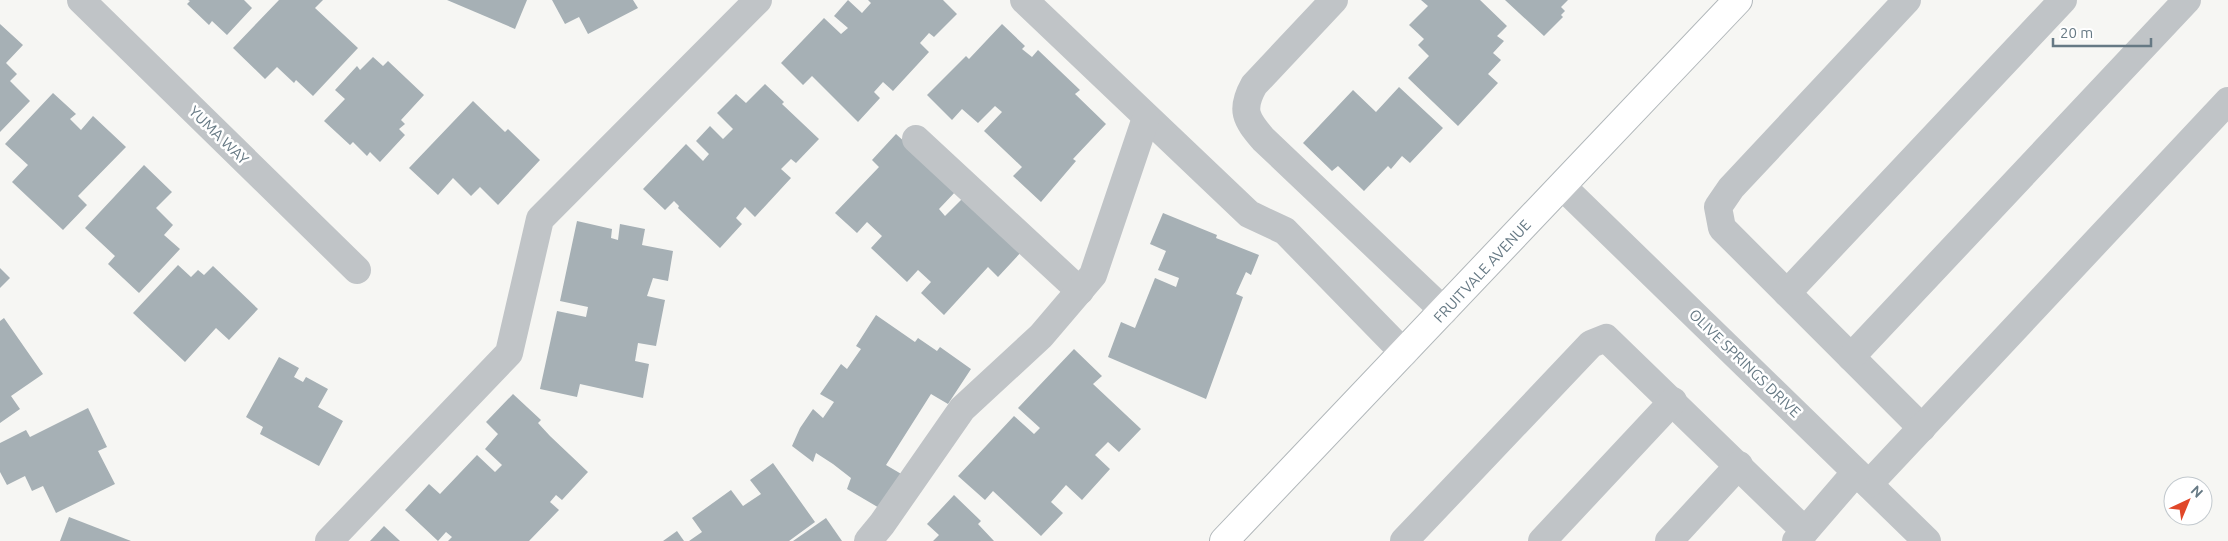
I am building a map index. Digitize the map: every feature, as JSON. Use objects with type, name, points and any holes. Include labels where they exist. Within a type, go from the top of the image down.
[{"type":"main road","name":"FRUITVALE AVENUE","points":[[1224,541],[1738,0]]},
{"type":"street","name":"YUMA WAY","points":[[81,0],[357,270]]},
{"type":"street","points":[[329,541],[509,353],[540,219],[758,0]]},
{"type":"street","points":[[1024,0],[1249,214],[1285,231],[1404,352]]},
{"type":"street","points":[[1334,0],[1254,85],[1247,98],[1246,110],[1250,123],[1263,139],[1444,311]]},
{"type":"street","points":[[1907,0],[1731,188],[1718,207],[1722,228],[1922,428]]},
{"type":"street","points":[[1787,293],[2063,0]]},
{"type":"street","points":[[1852,357],[2187,0]]},
{"type":"street","points":[[1404,541],[1591,344],[1606,338],[1739,465],[1801,536],[1863,478],[1922,428],[2228,101]]},
{"type":"street","points":[[868,541],[882,524],[962,409],[1041,336],[1093,275],[1146,118]]},
{"type":"street","points":[[916,139],[1080,290]]},
{"type":"street","name":"OLIVE SPRINGS DRIVE","points":[[1562,186],[1927,541]]},
{"type":"street","points":[[1542,541],[1673,401]]},
{"type":"street","points":[[1669,541],[1739,465]]},
{"type":"building","points":[[188,0],[244,0],[252,8],[227,35],[212,21],[209,25],[187,4],[190,1]]},
{"type":"building","points":[[279,0],[323,0],[315,8],[358,48],[313,96],[296,80],[294,83],[277,67],[265,79],[233,48]]},
{"type":"building","points":[[447,0],[527,0],[515,29]]},
{"type":"building","points":[[552,0],[633,0],[638,8],[588,34],[579,17],[565,24]]},
{"type":"building","points":[[848,0],[862,13],[871,3],[868,0],[943,0],[957,14],[934,37],[929,33],[920,43],[929,52],[893,91],[883,82],[874,92],[880,98],[858,122],[812,76],[803,85],[781,63],[824,18],[841,34],[848,28],[834,16]]},
{"type":"building","points":[[1421,0],[1480,0],[1507,26],[1497,36],[1504,41],[1493,53],[1501,60],[1488,74],[1498,83],[1458,126],[1408,78],[1429,56],[1418,45],[1424,39],[1409,25],[1428,6]]},
{"type":"building","points":[[1505,0],[1568,0],[1561,7],[1565,11],[1561,15],[1563,17],[1544,36]]},
{"type":"building","points":[[0,24],[23,45],[6,63],[17,74],[10,81],[30,101],[0,132]]},
{"type":"building","points":[[1002,24],[1025,46],[1022,49],[1032,57],[1038,50],[1080,90],[1075,94],[1106,124],[1073,159],[1076,161],[1041,202],[1013,176],[1022,167],[984,131],[1002,112],[995,106],[978,123],[962,109],[952,120],[927,95],[966,56],[969,59]]},
{"type":"building","points":[[373,57],[383,66],[388,61],[424,95],[401,120],[405,124],[399,129],[405,135],[380,162],[370,152],[367,156],[353,142],[350,145],[324,121],[345,99],[335,90],[357,66],[360,70]]},
{"type":"building","points":[[765,84],[784,102],[782,104],[819,139],[796,163],[791,159],[781,169],[791,178],[755,217],[745,207],[736,218],[742,224],[720,248],[678,208],[679,206],[674,201],[665,210],[643,189],[686,144],[703,161],[709,154],[696,141],[710,126],[723,139],[733,129],[717,113],[736,94],[746,103]]},
{"type":"building","points":[[1399,87],[1443,128],[1410,163],[1402,156],[1391,169],[1388,166],[1364,191],[1338,166],[1332,171],[1303,143],[1353,90],[1376,112]]},
{"type":"building","points":[[53,93],[76,114],[70,119],[81,130],[93,116],[126,147],[78,196],[87,205],[63,230],[12,182],[28,165],[5,144]]},
{"type":"building","points":[[473,101],[505,132],[508,129],[540,160],[498,205],[480,187],[471,196],[453,178],[438,195],[409,168]]},
{"type":"building","points":[[896,134],[957,190],[939,209],[945,216],[965,196],[1023,250],[998,277],[988,267],[944,315],[921,293],[931,282],[918,270],[907,282],[871,248],[882,236],[867,222],[857,233],[835,213],[879,167],[872,160]]},
{"type":"building","points":[[144,165],[172,192],[156,208],[173,225],[164,235],[180,249],[139,293],[108,264],[115,256],[85,228]]},
{"type":"building","points":[[1163,213],[1217,235],[1216,238],[1259,255],[1251,275],[1246,272],[1236,294],[1243,297],[1206,399],[1108,357],[1121,322],[1135,328],[1155,278],[1176,287],[1179,278],[1158,270],[1166,251],[1150,244]]},
{"type":"building","points":[[577,221],[612,229],[611,238],[618,240],[620,224],[645,229],[642,245],[673,251],[668,281],[653,278],[647,296],[665,300],[656,346],[638,343],[635,361],[649,364],[643,398],[580,384],[577,397],[540,389],[557,311],[586,317],[588,307],[560,301]]},
{"type":"building","points":[[178,265],[191,277],[198,270],[204,275],[213,266],[258,309],[229,340],[216,328],[185,362],[133,313]]},
{"type":"building","points":[[0,268],[10,278],[0,288]]},
{"type":"building","points":[[876,315],[915,342],[918,338],[937,351],[940,347],[971,369],[948,404],[931,394],[886,465],[903,475],[881,509],[847,489],[851,478],[833,464],[816,453],[813,462],[792,446],[800,428],[813,409],[823,418],[834,402],[820,394],[841,364],[847,369],[861,349],[856,346]]},
{"type":"building","points":[[4,318],[43,374],[11,396],[20,409],[0,423],[0,321]]},
{"type":"building","points":[[1074,349],[1102,376],[1093,384],[1141,429],[1119,452],[1108,442],[1095,455],[1110,469],[1082,500],[1066,485],[1051,502],[1063,513],[1041,536],[993,491],[985,500],[958,476],[1014,416],[1034,434],[1040,428],[1018,408]]},
{"type":"building","points":[[279,357],[299,368],[294,377],[303,382],[306,377],[328,389],[318,407],[343,421],[319,466],[260,434],[263,427],[246,417]]},
{"type":"building","points":[[513,394],[541,420],[538,423],[550,436],[588,472],[562,500],[556,495],[550,502],[559,510],[529,541],[448,541],[452,537],[446,532],[438,541],[405,510],[429,484],[440,494],[477,455],[495,472],[502,465],[485,449],[498,434],[486,422]]},
{"type":"building","points":[[88,408],[107,447],[98,451],[115,484],[56,513],[43,486],[32,491],[25,476],[7,485],[0,472],[0,443],[26,430],[30,437]]},
{"type":"building","points":[[773,463],[815,522],[789,541],[689,541],[702,532],[692,518],[731,490],[743,506],[761,494],[750,480]]},
{"type":"building","points":[[954,495],[981,521],[978,524],[994,541],[933,541],[939,535],[927,524]]},
{"type":"building","points":[[69,517],[131,541],[60,541]]},
{"type":"building","points":[[826,518],[842,541],[793,541]]},
{"type":"building","points":[[384,526],[400,541],[370,541]]},
{"type":"building","points":[[677,531],[684,541],[663,541]]}]
